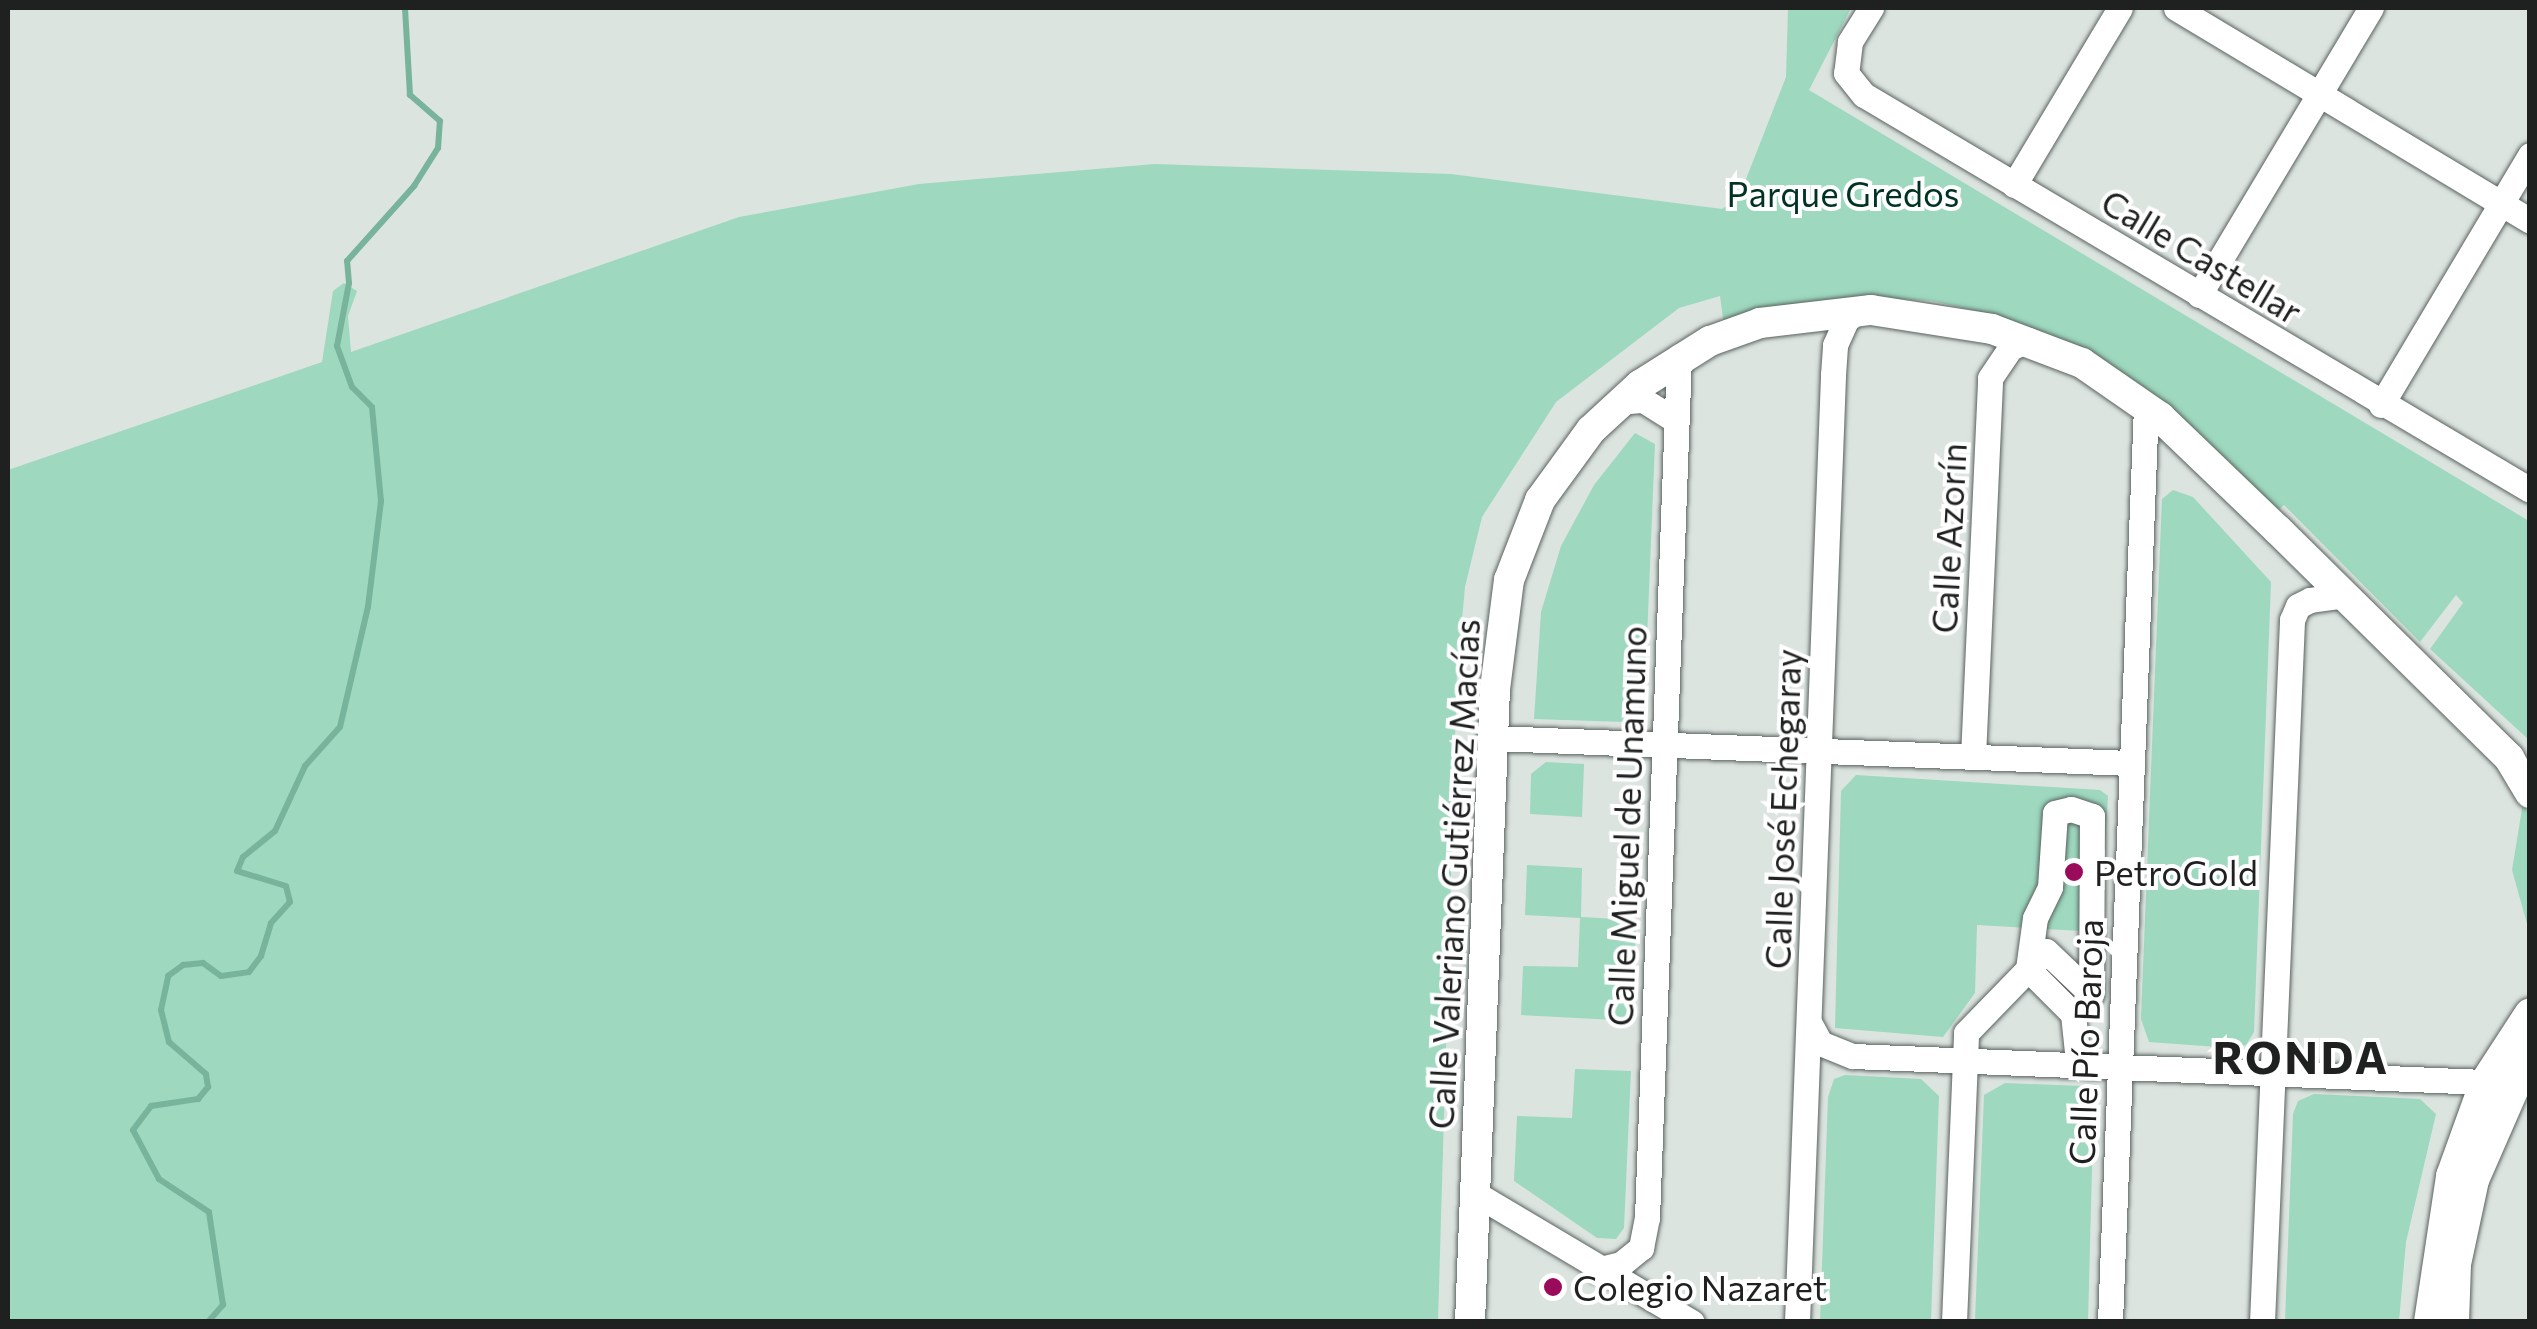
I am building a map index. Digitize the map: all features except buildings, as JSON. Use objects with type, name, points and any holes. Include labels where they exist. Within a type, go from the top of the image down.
[{"type":"main road","name":"Calle Valeriano Gutiérrez Macías","points":[[1470,1322],[1500,622],[1523,537],[1567,461],[1618,402],[1679,356],[1760,322],[1860,310],[1951,320],[2028,340],[2082,363],[2146,406],[2519,761],[2530,793]]},
{"type":"main road","points":[[2429,1322],[2451,1176],[2485,1082],[2530,1014]]},
{"type":"main road","points":[[2454,1322],[2456,1264],[2474,1180],[2525,1073]]},
{"type":"street","name":"Calle Castellar","points":[[1871,8],[1850,42],[1846,73],[1864,95],[2530,490]]},
{"type":"street","points":[[2014,185],[2120,8]]},
{"type":"street","points":[[2176,8],[2530,221]]},
{"type":"street","points":[[2199,295],[2371,8]]},
{"type":"street","points":[[2381,404],[2530,155]]},
{"type":"street","name":"Calle José Echegaray","points":[[1797,1322],[1835,345],[1846,320],[1860,310]]},
{"type":"street","name":"Calle Azorín","points":[[1973,756],[1990,378],[2010,348],[2028,340]]},
{"type":"street","name":"Calle Miguel de Unamuno","points":[[1598,1270],[1621,1264],[1641,1248],[1647,1218],[1679,356]]},
{"type":"street","points":[[1618,402],[1644,400],[1676,420]]},
{"type":"street","name":"Calle Pío Baroja","points":[[2110,1322],[2146,406]]},
{"type":"street","points":[[2262,1322],[2292,620],[2298,606],[2310,600],[2344,595]]},
{"type":"street","points":[[1494,738],[2131,763]]},
{"type":"street","points":[[2028,969],[2035,918],[2050,887],[2055,813],[2071,809],[2092,816],[2091,994],[2073,1014]]},
{"type":"street","points":[[1954,1322],[1966,1033],[2046,951],[2091,994]]},
{"type":"street","points":[[2028,969],[2073,1014],[2077,1050],[2092,1066]]},
{"type":"street","points":[[1809,1022],[1820,1043],[1836,1054],[2485,1082]]},
{"type":"street","points":[[1476,1194],[1598,1270],[1692,1322]]},
{"type":"green space","name":"Parque Gredos","points":[[1788,8],[1851,8],[1809,90],[2529,521],[2529,740],[2430,649],[2463,603],[2456,595],[2420,642],[2284,505],[2276,512],[2098,356],[1999,316],[1932,301],[1880,298],[1724,326],[1720,296],[1679,308],[1556,402],[1482,517],[1465,587],[1457,673],[1438,1321],[8,1321],[8,470],[322,362],[333,291],[344,283],[357,291],[348,316],[351,352],[739,217],[919,184],[1155,164],[1451,174],[1722,209],[1739,197],[1786,77]]},
{"type":"green space","points":[[1635,433],[1655,444],[1644,712],[1624,722],[1534,719],[1541,612],[1561,546],[1594,485]]},
{"type":"green space","points":[[2173,490],[2193,497],[2271,582],[2254,1032],[2246,1045],[2232,1048],[2149,1042],[2141,1019],[2162,499]]},
{"type":"green space","points":[[1546,762],[1584,764],[1582,817],[1530,814],[1531,774]]},
{"type":"green space","points":[[1856,775],[2100,790],[2108,796],[2100,932],[1977,925],[1975,993],[1943,1037],[1835,1028],[1841,791]]},
{"type":"green space","points":[[2523,803],[2529,817],[2529,931],[2512,870]]},
{"type":"green space","points":[[1527,865],[1582,868],[1581,917],[1636,920],[1633,1021],[1521,1015],[1523,966],[1578,967],[1580,918],[1525,915]]},
{"type":"green space","points":[[1575,1069],[1631,1071],[1624,1228],[1616,1239],[1597,1238],[1514,1181],[1517,1116],[1572,1118]]},
{"type":"green space","points":[[1845,1075],[1921,1079],[1939,1096],[1931,1321],[1820,1321],[1828,1097],[1834,1079]]},
{"type":"green space","points":[[2005,1083],[2082,1086],[2094,1094],[2088,1321],[1975,1321],[1984,1095]]},
{"type":"green space","points":[[2314,1094],[2420,1099],[2436,1114],[2406,1242],[2399,1321],[2285,1321],[2293,1114],[2298,1101]]},
{"type":"waterway","points":[[208,1322],[223,1305],[209,1212],[159,1179],[133,1130],[151,1106],[198,1099],[208,1087],[206,1074],[169,1042],[161,1010],[168,976],[183,965],[203,963],[221,976],[249,972],[261,956],[271,923],[290,902],[286,886],[237,871],[243,857],[275,831],[305,766],[340,727],[368,607],[381,501],[372,407],[352,387],[337,346],[349,283],[347,261],[414,186],[438,148],[440,121],[410,95],[405,8]]},
{"type":"place","name":"PetroGold","points":[[2074,872]]},
{"type":"place","name":"Colegio Nazaret","points":[[1553,1287]]},
{"type":"district","name":"RONDA","points":[[2301,1056]]}]
